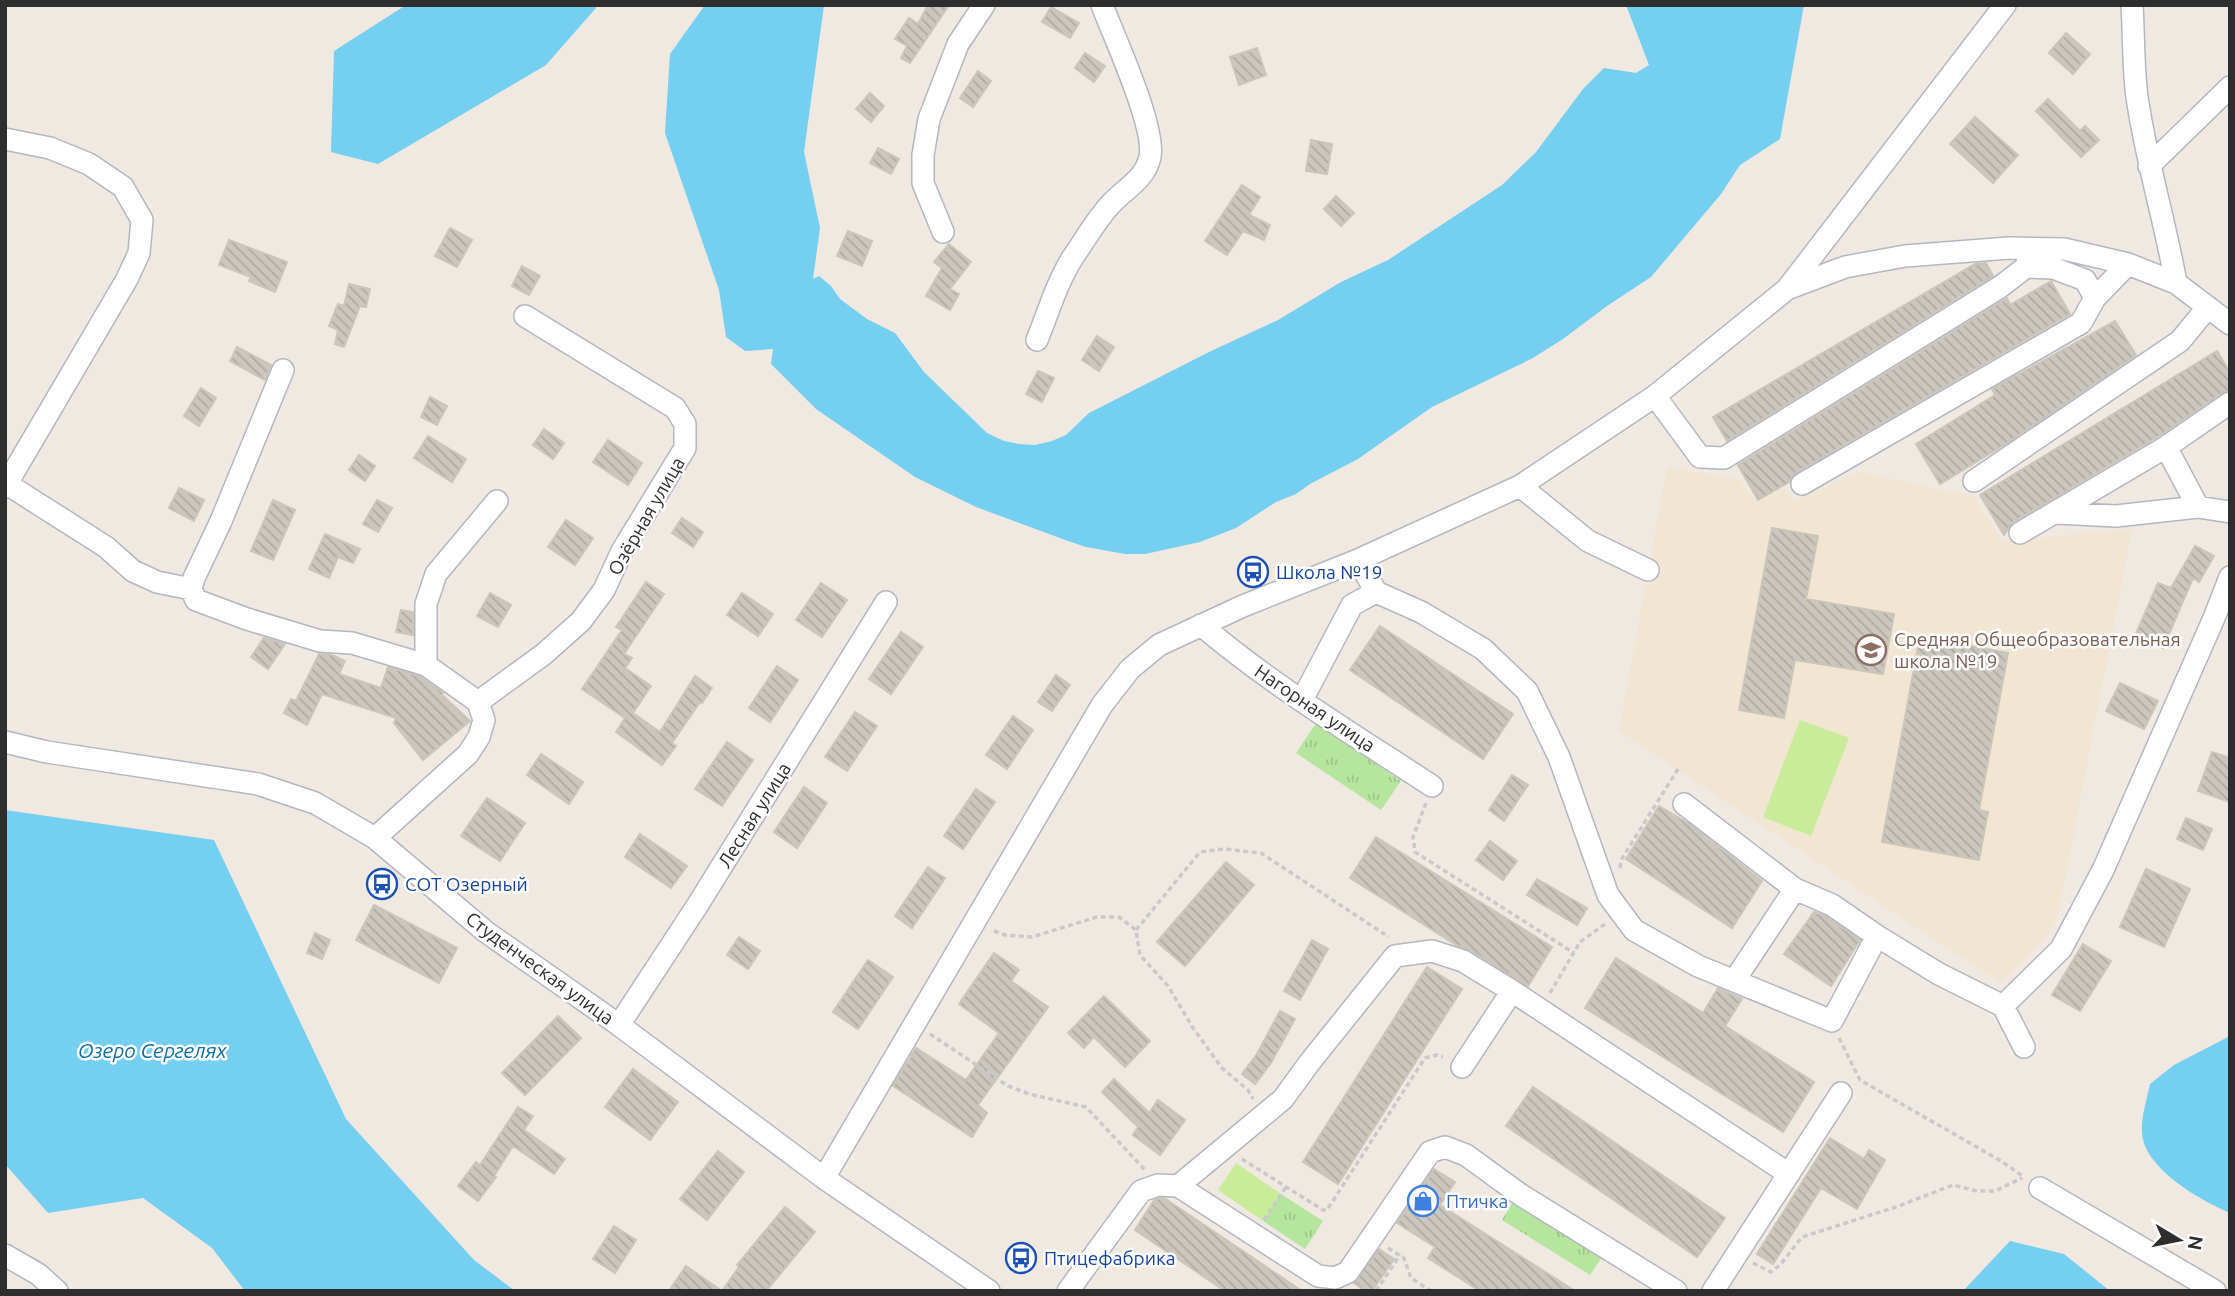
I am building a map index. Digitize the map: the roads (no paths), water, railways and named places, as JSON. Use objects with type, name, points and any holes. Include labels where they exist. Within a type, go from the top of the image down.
[{"type":"street","points":[[943,232],[923,183],[923,155],[929,119],[958,44],[984,5]]},
{"type":"street","points":[[1037,340],[1071,261],[1109,205],[1142,176],[1150,156],[1149,133],[1142,110],[1102,5]]},
{"type":"street","points":[[824,1178],[1102,705],[1130,669],[1159,645],[1201,625],[1358,559],[1520,486],[1655,396],[1787,289],[2005,5]]},
{"type":"street","points":[[2132,5],[2137,95],[2176,283]]},
{"type":"street","points":[[2150,166],[2230,87]]},
{"type":"street","points":[[5,139],[50,148],[89,164],[123,187],[142,220],[139,253],[127,279],[6,486],[106,547],[133,571],[157,582],[191,589]]},
{"type":"street","points":[[1787,289],[1845,267],[1905,256],[2028,258],[2064,249],[2128,264],[2176,283],[2229,322]]},
{"type":"street","points":[[2028,258],[2085,280],[2095,298]]},
{"type":"street","points":[[1655,396],[1700,457],[1724,458],[2000,287],[2028,258]]},
{"type":"street","points":[[1802,484],[2081,323],[2095,298],[2128,264]]},
{"type":"street","points":[[1974,481],[2180,341],[2208,307]]},
{"type":"street","name":"Озёрная улица","points":[[478,702],[544,654],[581,621],[604,590],[622,551],[685,448],[685,424],[675,408],[526,316]]},
{"type":"street","points":[[283,370],[191,589],[196,600],[247,619],[320,641],[352,643],[425,665],[478,702],[484,720],[479,737],[468,754],[374,838]]},
{"type":"street","points":[[2020,533],[2165,447],[2230,403]]},
{"type":"street","points":[[2165,447],[2198,507]]},
{"type":"street","points":[[1520,486],[1588,541],[1648,569]]},
{"type":"street","points":[[425,665],[426,604],[436,575],[497,501]]},
{"type":"street","points":[[2057,513],[2116,516],[2198,507],[2230,512]]},
{"type":"street","points":[[1358,559],[1376,592],[1421,612],[1483,649],[1527,691],[1559,757],[1608,895],[1634,930],[1698,966],[1832,1021],[1877,936]]},
{"type":"street","points":[[2003,1006],[2062,949],[2103,870],[2230,577]]},
{"type":"street","points":[[1302,700],[1352,605],[1376,592]]},
{"type":"street","name":"Лесная улица","points":[[619,1026],[886,602]]},
{"type":"street","name":"Нагорная улица","points":[[1201,625],[1228,648],[1302,700],[1433,786]]},
{"type":"street","name":"Студенческая улица","points":[[5,742],[47,752],[258,784],[316,803],[374,838],[486,932],[619,1026],[824,1178],[989,1291]]},
{"type":"street","points":[[1684,804],[1795,889],[1832,905],[1939,974],[2003,1006],[2024,1047]]},
{"type":"street","points":[[1734,981],[1795,889]]},
{"type":"street","points":[[1068,1291],[1141,1191],[1168,1186],[1225,1148],[1283,1099],[1395,956],[1413,953],[1432,950],[1463,961],[1789,1174]]},
{"type":"street","points":[[1462,1067],[1512,991]]},
{"type":"street","points":[[1713,1291],[1841,1093]]},
{"type":"street","points":[[1168,1186],[1254,1235],[1318,1276],[1335,1278],[1348,1272],[1430,1152],[1445,1147],[1466,1155],[1521,1195],[1676,1291]]},
{"type":"street","points":[[2032,1182],[2215,1291]]},
{"type":"street","points":[[5,1255],[38,1274],[57,1291]]},
{"type":"water","points":[[406,5],[595,5],[596,8],[546,65],[378,164],[331,152],[334,51]]},
{"type":"water","points":[[705,5],[824,5],[804,152],[820,228],[813,279],[819,276],[831,286],[840,299],[867,319],[895,333],[924,372],[987,433],[1004,441],[1035,445],[1066,435],[1089,413],[1278,320],[1341,282],[1388,260],[1502,185],[1536,152],[1583,89],[1604,68],[1636,73],[1649,65],[1626,5],[1804,5],[1780,139],[1740,165],[1721,194],[1651,277],[1533,358],[1432,407],[1358,459],[1296,494],[1276,502],[1236,528],[1200,542],[1145,554],[1125,554],[1068,541],[976,507],[915,477],[816,409],[771,364],[773,349],[745,351],[726,337],[719,290],[665,133],[670,54]]},
{"type":"water","name":"Озеро Сергелях","points":[[5,810],[214,840],[346,1119],[474,1260],[515,1291],[245,1291],[212,1248],[143,1198],[48,1213],[5,1164]]},
{"type":"water","points":[[2230,1036],[2230,1213],[2189,1191],[2162,1170],[2145,1145],[2142,1126],[2150,1084],[2174,1065]]},
{"type":"water","points":[[2010,1241],[2064,1254],[2110,1291],[1963,1291]]},
{"type":"place","name":"Школа №19","points":[[1253,572]]},
{"type":"place","name":"Средняя Общеобразовательная школа №19","points":[[1871,650]]},
{"type":"place","name":"СОТ Озерный","points":[[382,884]]},
{"type":"place","name":"Птичка","points":[[1423,1201]]},
{"type":"place","name":"Птицефабрика","points":[[1021,1258]]}]
